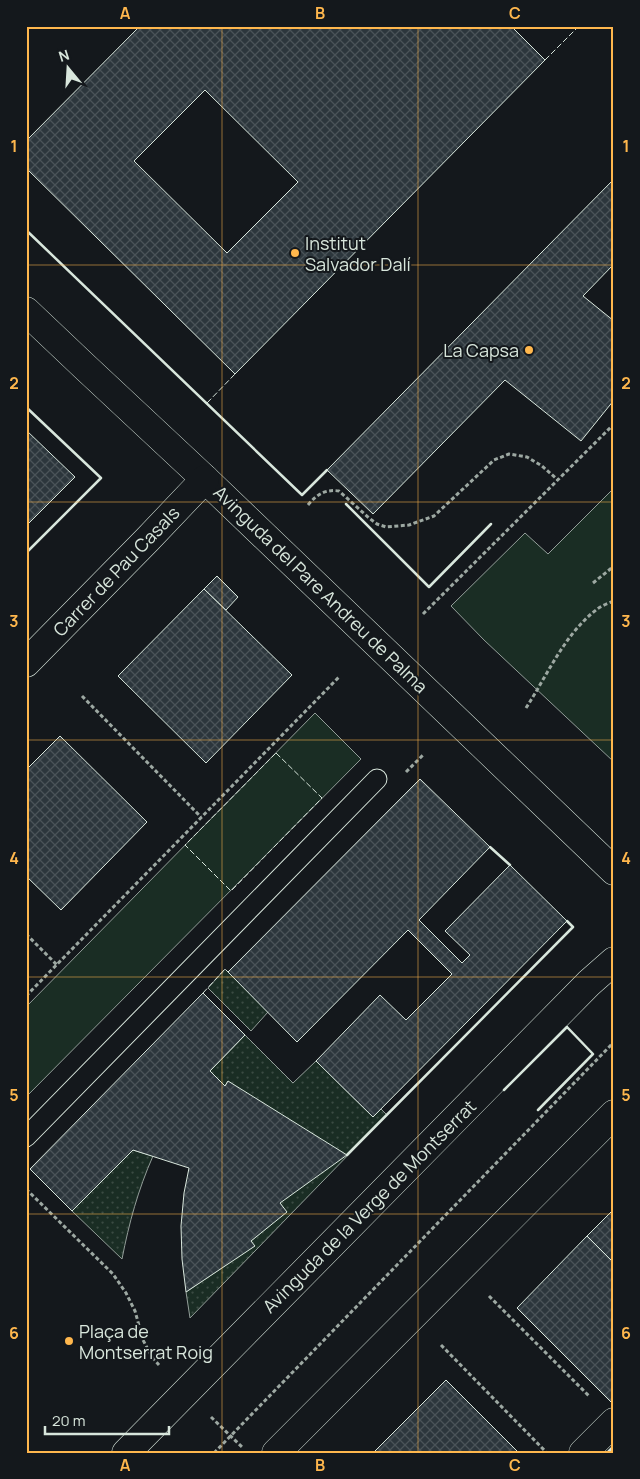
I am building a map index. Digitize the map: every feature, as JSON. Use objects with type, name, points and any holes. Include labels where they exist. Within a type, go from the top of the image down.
[{"type":"street","name":"Avinguda del Pare Andreu de Palma","points":[[26,311],[205,478],[613,872]]},
{"type":"street","name":"Carrer de Pau Casals","points":[[26,663],[205,478]]},
{"type":"street","name":"Avinguda de la Verge de Montserrat","points":[[126,1453],[589,983],[614,961]]},
{"type":"street","points":[[276,1453],[614,1114]]},
{"type":"street","points":[[584,1453],[614,1422]]},
{"type":"lane","points":[[26,1137],[377,780]]},
{"type":"path","points":[[423,614],[614,424]]},
{"type":"path","points":[[308,505],[322,492],[340,491],[377,524],[386,527],[409,525],[434,516],[494,460],[510,454],[527,457],[542,466],[558,480]]},
{"type":"path","points":[[593,583],[614,566]]},
{"type":"path","points":[[526,708],[564,643],[578,626],[597,609],[614,601]]},
{"type":"path","points":[[26,996],[340,676]]},
{"type":"path","points":[[82,696],[202,817]]},
{"type":"path","points":[[26,934],[56,965]]},
{"type":"path","points":[[214,1453],[614,1042]]},
{"type":"path","points":[[26,1189],[113,1274],[135,1311],[142,1340],[159,1365]]},
{"type":"path","points":[[489,1296],[593,1399]]},
{"type":"path","points":[[441,1345],[547,1453]]},
{"type":"path","points":[[210,1416],[248,1453]]},
{"type":"green space","points":[[614,488],[614,762],[484,640],[451,606],[525,533],[548,554]]},
{"type":"green space","points":[[315,713],[361,759],[26,1097],[26,1007]]},
{"type":"green space","points":[[225,969],[268,1012],[251,1031],[208,988]]},
{"type":"green space","points":[[245,1035],[293,1083],[316,1061],[373,1117],[381,1109],[387,1115],[190,1318],[186,1292],[254,1246],[251,1241],[286,1212],[280,1203],[228,1081],[225,1086],[210,1071]]},
{"type":"green space","points":[[133,1150],[153,1156],[134,1207],[122,1259],[72,1211]]},
{"type":"building","points":[[140,26],[511,26],[545,60],[235,374],[26,168],[26,141]],"holes":[[[205,90],[298,182],[227,253],[134,161]]]},
{"type":"building","name":"La Capsa","points":[[614,179],[614,264],[583,296],[614,321],[614,400],[581,441],[505,380],[373,514],[327,470]]},
{"type":"building","points":[[26,430],[75,477],[26,526]]},
{"type":"building","points":[[217,576],[238,597],[226,610],[204,589]]},
{"type":"building","points":[[204,589],[292,675],[206,763],[118,676]]},
{"type":"building","points":[[60,736],[147,822],[61,910],[26,876],[26,770]]},
{"type":"building","points":[[420,779],[490,847],[419,920],[462,963],[470,955],[445,931],[510,865],[567,921],[373,1117],[316,1061],[380,995],[406,1020],[452,974],[408,930],[297,1042],[228,972]]},
{"type":"building","points":[[203,993],[245,1035],[210,1071],[225,1086],[228,1081],[347,1155],[280,1203],[287,1212],[251,1241],[255,1246],[186,1292],[181,1226],[184,1193],[189,1168],[133,1150],[72,1211],[30,1169]]},
{"type":"building","points":[[614,1209],[614,1263],[587,1236]]},
{"type":"building","points":[[587,1236],[614,1263],[613,1404],[517,1308]]},
{"type":"building","points":[[446,1380],[519,1453],[373,1453]]},
{"type":"fence","points":[[545,60],[579,26]]},
{"type":"fence","points":[[207,403],[235,374]]},
{"type":"fence","points":[[276,753],[322,798],[231,891],[185,845],[276,753]]},
{"type":"fence","points":[[203,993],[225,969],[228,972]]},
{"type":"wall","points":[[26,230],[302,495],[327,470]]},
{"type":"wall","points":[[26,407],[101,478],[26,553]]},
{"type":"wall","points":[[346,504],[429,587],[491,524]]},
{"type":"wall","points":[[490,847],[510,865]]},
{"type":"wall","points":[[347,1155],[573,927],[567,921]]},
{"type":"wall","points":[[504,1090],[567,1027],[593,1054],[538,1110]]},
{"type":"wall","points":[[607,1453],[614,1446]]},
{"type":"place","name":"Institut Salvador Dalí","points":[[295,253]]},
{"type":"place","name":"La Capsa","points":[[529,350]]},
{"type":"place","name":"Plaça de Montserrat Roig","points":[[69,1341]]}]
